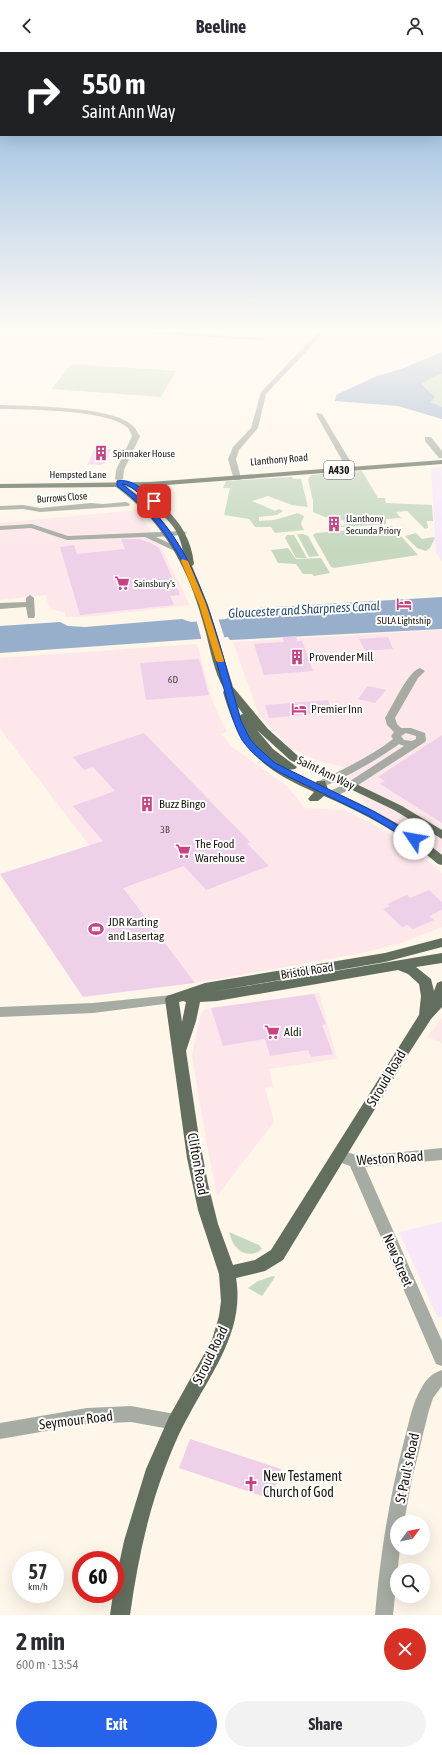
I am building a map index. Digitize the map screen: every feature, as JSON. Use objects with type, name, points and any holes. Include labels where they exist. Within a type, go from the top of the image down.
[{"type":"main road","name":"Llanthony Road","points":[[350,467],[442,457]]},
{"type":"main road","name":"Llanthony Road","points":[[176,482],[350,467],[442,462]]},
{"type":"main road","name":"Llanthony Road","points":[[123,482],[236,476]]},
{"type":"main road","name":"Hempsted Lane","points":[[29,485],[62,482],[176,482]]},
{"type":"main road","name":"Hempsted Lane","points":[[0,486],[123,482]]},
{"type":"main road","name":"Saint Ann Way","points":[[123,482],[154,501],[180,530],[187,546],[189,567]]},
{"type":"main road","name":"Saint Ann Way","points":[[123,482],[166,531],[189,567],[203,604],[239,725],[253,748],[272,764],[357,806],[401,830],[427,847],[442,861]]},
{"type":"main road","name":"A430","points":[[154,501],[153,497],[156,490],[176,482]]},
{"type":"main road","name":"Saint Ann Way","points":[[229,688],[248,714],[279,746],[294,758],[398,808],[442,835]]},
{"type":"main road","points":[[236,697],[246,721],[260,742],[281,761],[311,776],[322,789],[314,799]]},
{"type":"main road","points":[[343,781],[350,794],[410,827],[442,853]]},
{"type":"main road","points":[[408,957],[442,938]]},
{"type":"main road","name":"Bristol Road","points":[[172,999],[192,995],[217,996],[408,957],[442,942]]},
{"type":"main road","points":[[408,957],[442,949]]},
{"type":"main road","name":"Bristol Road","points":[[408,957],[442,958]]},
{"type":"main road","name":"Stroud Road","points":[[408,957],[413,971],[426,982],[428,996],[426,1015]]},
{"type":"main road","name":"Stroud Road","points":[[120,1615],[137,1524],[144,1497],[175,1422],[224,1331],[230,1301],[228,1272],[259,1266],[277,1255],[426,1015],[435,1007],[440,997],[442,986]]},
{"type":"main road","name":"Clifton Road","points":[[179,1052],[186,1032],[192,995]]},
{"type":"main road","name":"Clifton Road","points":[[172,999],[179,1052],[206,1211],[228,1272]]},
{"type":"street","points":[[236,476],[232,459],[236,449],[254,428],[260,403]]},
{"type":"street","points":[[0,406],[100,414],[129,425],[135,432],[136,436],[120,470],[123,482]]},
{"type":"street","points":[[319,414],[350,467]]},
{"type":"street","points":[[428,439],[442,457]]},
{"type":"street","name":"Burrows Close","points":[[0,508],[23,507],[40,510],[91,501],[102,506],[126,504]]},
{"type":"street","points":[[0,528],[32,526],[67,538],[141,535],[166,531]]},
{"type":"street","points":[[60,535],[180,530]]},
{"type":"street","points":[[141,535],[164,542],[179,551]]},
{"type":"street","points":[[0,606],[30,601],[31,616]]},
{"type":"street","points":[[413,744],[404,744],[392,725],[390,718],[414,677],[420,671]]},
{"type":"street","points":[[322,789],[343,781],[388,748],[399,736],[411,730],[421,736],[420,742],[413,744],[343,781],[322,789]]},
{"type":"street","name":"Bristol Road","points":[[0,1012],[93,1008],[172,999]]},
{"type":"street","name":"Weston Road","points":[[339,1156],[355,1162],[442,1154]]},
{"type":"street","name":"New Street","points":[[355,1162],[442,1359]]},
{"type":"street","name":"St Paul's Road","points":[[384,1615],[390,1548],[411,1446],[420,1410],[426,1395],[431,1386],[442,1376]]},
{"type":"street","name":"Seymour Road","points":[[0,1431],[87,1416],[131,1414],[175,1422]]},
{"type":"shaded area","points":[[442,467],[442,561],[436,553],[431,468]]},
{"type":"shaded area","points":[[137,510],[160,545],[190,605],[94,616],[65,617],[65,613],[52,609],[48,604],[46,595],[0,600],[0,523]]},
{"type":"shaded area","points":[[442,630],[442,863],[372,814],[341,766],[322,762],[292,749],[259,716],[233,642]]},
{"type":"shaded area","points":[[197,644],[213,703],[227,732],[221,734],[232,747],[287,786],[305,808],[344,810],[375,825],[408,846],[439,870],[442,873],[442,927],[398,944],[357,954],[195,983],[0,729],[0,658]]},
{"type":"shaded area","points":[[319,993],[337,1059],[269,1069],[273,1087],[265,1088],[274,1122],[217,1196],[192,1055],[201,1014],[206,1009],[211,1008]]},
{"type":"shaded area","points":[[442,1018],[442,1043],[427,1037]]},
{"type":"shaded area","points":[[442,1222],[442,1317],[438,1318],[399,1232]]},
{"type":"green space","points":[[431,403],[442,403],[442,407]]},
{"type":"green space","points":[[362,471],[378,498],[385,498],[386,503],[432,505],[433,521],[427,521],[428,528],[425,529],[407,511],[396,512],[401,518],[386,519],[386,524],[341,527],[340,526],[346,525],[343,520],[336,521],[334,519],[341,519],[340,517],[325,517],[313,512],[313,501],[308,479],[311,475]]},
{"type":"green space","points":[[292,477],[293,479],[301,479],[308,507],[292,505],[268,496],[252,501],[275,511],[279,509],[283,511],[277,515],[259,517],[259,521],[274,520],[298,513],[304,516],[301,524],[304,530],[275,533],[271,527],[255,527],[249,519],[224,515],[230,488],[223,488],[226,481]]},
{"type":"green space","points":[[392,526],[418,555],[334,568],[331,567],[313,535],[316,533]]},
{"type":"green space","points":[[416,533],[422,539],[435,538],[430,548],[426,551],[417,548],[405,536]]},
{"type":"green space","points":[[297,534],[308,536],[319,556],[309,557]]},
{"type":"green space","points":[[287,535],[294,535],[307,558],[296,558],[285,538]]},
{"type":"green space","points":[[288,548],[296,559],[321,558],[330,573],[314,576],[312,574],[303,574],[296,564],[278,563],[271,550]]},
{"type":"green space","points":[[229,1232],[259,1245],[262,1249],[252,1254],[242,1252],[234,1244]]},
{"type":"green space","points":[[273,1276],[275,1277],[262,1296],[248,1288],[258,1281]]},
{"type":"water","points":[[359,403],[432,403],[442,407],[442,419],[398,406]]},
{"type":"water","name":"Gloucester and Sharpness Canal","points":[[442,597],[442,629],[230,640],[228,637],[0,653],[0,626],[60,622],[68,626],[85,627],[182,619],[191,622],[226,619],[240,609]]},
{"type":"pier","points":[[342,603],[343,605],[353,605],[249,611],[329,605]]},
{"type":"pier","points":[[218,618],[225,639],[202,641],[196,619]]},
{"type":"building","name":"Spinnaker House","points":[[95,448],[111,449],[105,463],[100,465],[88,464]]},
{"type":"building","name":"Sainsbury's","points":[[121,539],[139,539],[151,543],[159,548],[180,595],[170,596],[174,605],[80,615],[60,547],[74,545],[77,554],[125,549]]},
{"type":"building","points":[[296,636],[297,641],[302,641],[313,671],[264,675],[254,644],[284,642],[282,637]]},
{"type":"building","points":[[388,637],[393,649],[365,651],[359,639]]},
{"type":"building","points":[[199,659],[209,695],[146,700],[140,663]]},
{"type":"building","points":[[368,686],[386,690],[375,703],[358,699]]},
{"type":"building","name":"Premier Inn","points":[[328,700],[332,713],[269,718],[265,705]]},
{"type":"building","points":[[144,733],[250,842],[247,843],[269,866],[206,890],[184,866],[123,888],[195,983],[83,997],[0,874],[103,841],[73,806],[115,791],[93,767],[84,770],[73,757]]},
{"type":"building","points":[[442,735],[442,823],[380,784],[385,781],[378,777]]},
{"type":"building","points":[[429,890],[442,902],[442,910],[429,916],[434,920],[413,929],[408,925],[402,927],[383,909],[390,906],[387,904],[407,895],[410,898]]},
{"type":"building","name":"Aldi","points":[[314,994],[326,1024],[322,1025],[333,1054],[311,1057],[308,1050],[270,1056],[265,1039],[223,1046],[211,1008]]},
{"type":"building","name":"New Testament Church of God","points":[[190,1439],[281,1469],[271,1499],[179,1468]]},
{"type":"slow traffic","points":[[185,561],[189,567],[203,604],[220,661]]},
{"type":"place","name":"Spinnaker House","points":[[101,453]]},
{"type":"place","name":"Llanthony Secunda Priory","points":[[334,524]]},
{"type":"place","name":"Sainsbury's","points":[[122,583]]},
{"type":"place","name":"SULA Lightship","points":[[404,604]]},
{"type":"place","name":"Provender Mill","points":[[297,657]]},
{"type":"place","name":"Premier Inn","points":[[299,709]]},
{"type":"place","name":"Buzz Bingo","points":[[147,804]]},
{"type":"place","name":"The Food Warehouse","points":[[183,851]]},
{"type":"place","name":"JDR Karting and Lasertag","points":[[96,929]]},
{"type":"place","name":"Aldi","points":[[272,1032]]},
{"type":"place","name":"New Testament Church of God","points":[[251,1484]]},
{"type":"route","points":[[154,501],[132,485],[126,482],[119,482],[119,485],[132,494],[154,516],[171,538],[189,567],[203,604],[229,688],[228,690],[237,721],[246,739],[262,756],[282,770],[330,795],[372,814],[414,839]]}]
